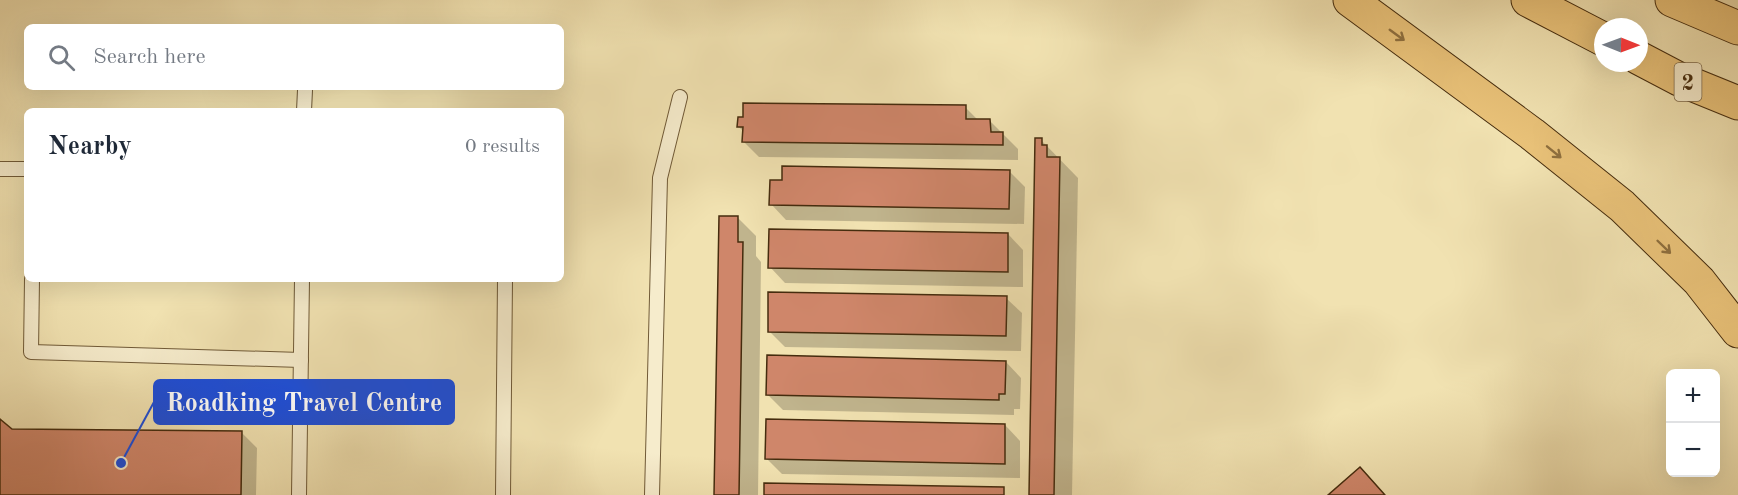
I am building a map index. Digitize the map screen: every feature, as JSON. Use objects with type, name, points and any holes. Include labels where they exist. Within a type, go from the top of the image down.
[{"type":"highway","points":[[1350,0],[1532,134],[1622,206],[1699,281],[1738,331]]},
{"type":"highway","points":[[1528,0],[1594,34]]},
{"type":"highway","points":[[1672,0],[1738,28]]},
{"type":"highway","name":"2","points":[[1648,63],[1679,79],[1738,103]]},
{"type":"lane","points":[[304,108],[305,90]]},
{"type":"lane","points":[[652,495],[660,177],[680,97]]},
{"type":"lane","points":[[0,169],[24,169]]},
{"type":"lane","points":[[32,282],[31,352],[301,360]]},
{"type":"lane","points":[[299,495],[302,282]]},
{"type":"lane","points":[[503,495],[505,282]]},
{"type":"building","points":[[743,103],[966,105],[966,119],[990,119],[991,132],[1003,132],[1003,145],[742,142],[743,127],[737,127],[738,117],[743,117]]},
{"type":"building","points":[[1035,138],[1042,138],[1042,145],[1047,145],[1047,157],[1060,157],[1054,495],[1029,495]]},
{"type":"building","points":[[782,166],[1010,170],[1009,209],[769,205],[770,180],[782,180]]},
{"type":"building","points":[[719,216],[738,216],[738,242],[743,242],[739,495],[714,495]]},
{"type":"building","points":[[769,229],[1008,233],[1008,272],[768,268]]},
{"type":"building","points":[[768,292],[1007,296],[1006,336],[768,332]]},
{"type":"building","points":[[767,355],[1006,361],[1005,394],[999,394],[999,400],[766,395]]},
{"type":"building","points":[[0,419],[12,429],[242,431],[241,495],[0,495]]},
{"type":"building","points":[[766,419],[1005,424],[1005,464],[765,459]]},
{"type":"building","points":[[1360,467],[1385,495],[1328,495]]},
{"type":"building","points":[[764,483],[1004,487],[1004,495],[764,495]]},
{"type":"place","name":"Roadking Travel Centre","points":[[121,463]]}]
